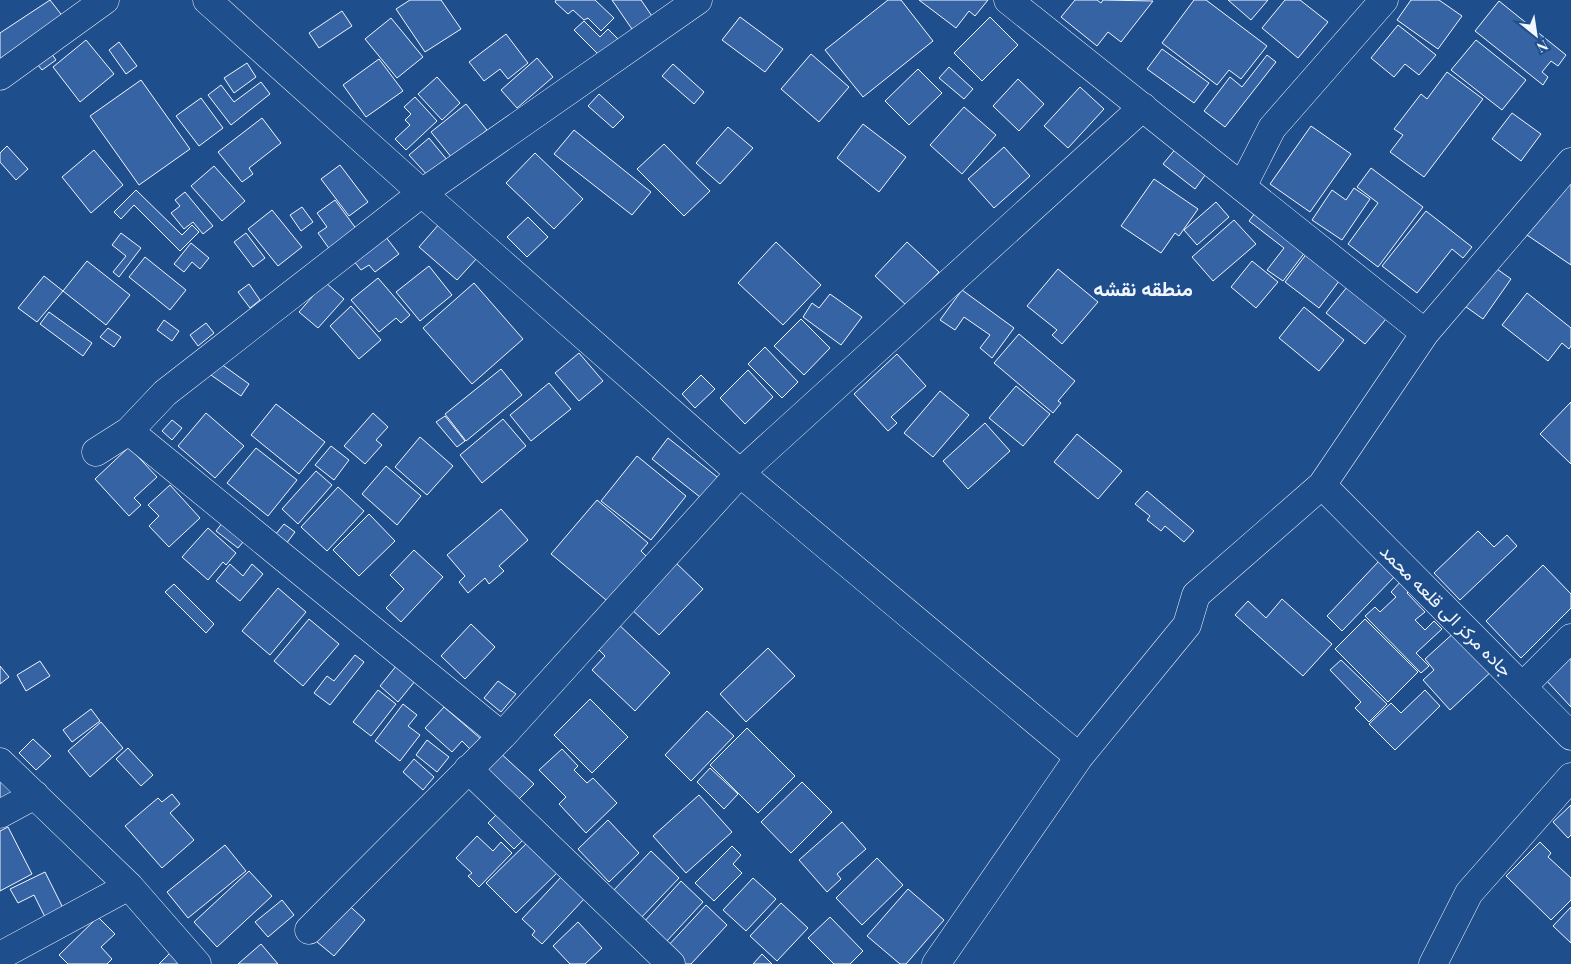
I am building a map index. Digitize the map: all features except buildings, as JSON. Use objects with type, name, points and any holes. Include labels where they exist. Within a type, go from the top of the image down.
[{"type":"street","points":[[0,76],[105,0]]},
{"type":"street","points":[[207,0],[422,193],[740,473],[1079,757]]},
{"type":"street","points":[[96,452],[129,431],[164,393],[422,193],[698,0]]},
{"type":"street","points":[[1008,0],[1426,333]]},
{"type":"street","points":[[1242,186],[1272,128],[1384,0]]},
{"type":"street","points":[[310,930],[502,736],[740,473],[1143,106]]},
{"type":"street","points":[[936,964],[1079,757],[1187,625],[1196,595],[1322,485],[1426,333],[1571,162]]},
{"type":"street","points":[[129,431],[502,736]]},
{"type":"street","name":"جاده مرکز الی قلعه محمد","points":[[1322,485],[1571,736]]},
{"type":"street","points":[[1522,687],[1571,638]]},
{"type":"street","points":[[0,762],[129,886],[197,964]]},
{"type":"street","points":[[468,770],[671,964]]},
{"type":"street","points":[[1433,964],[1469,893],[1571,777]]},
{"type":"street","points":[[0,814],[35,796]]},
{"type":"street","points":[[0,956],[129,886]]},
{"type":"district","name":"منطقه نقشه","points":[[1143,289]]}]
